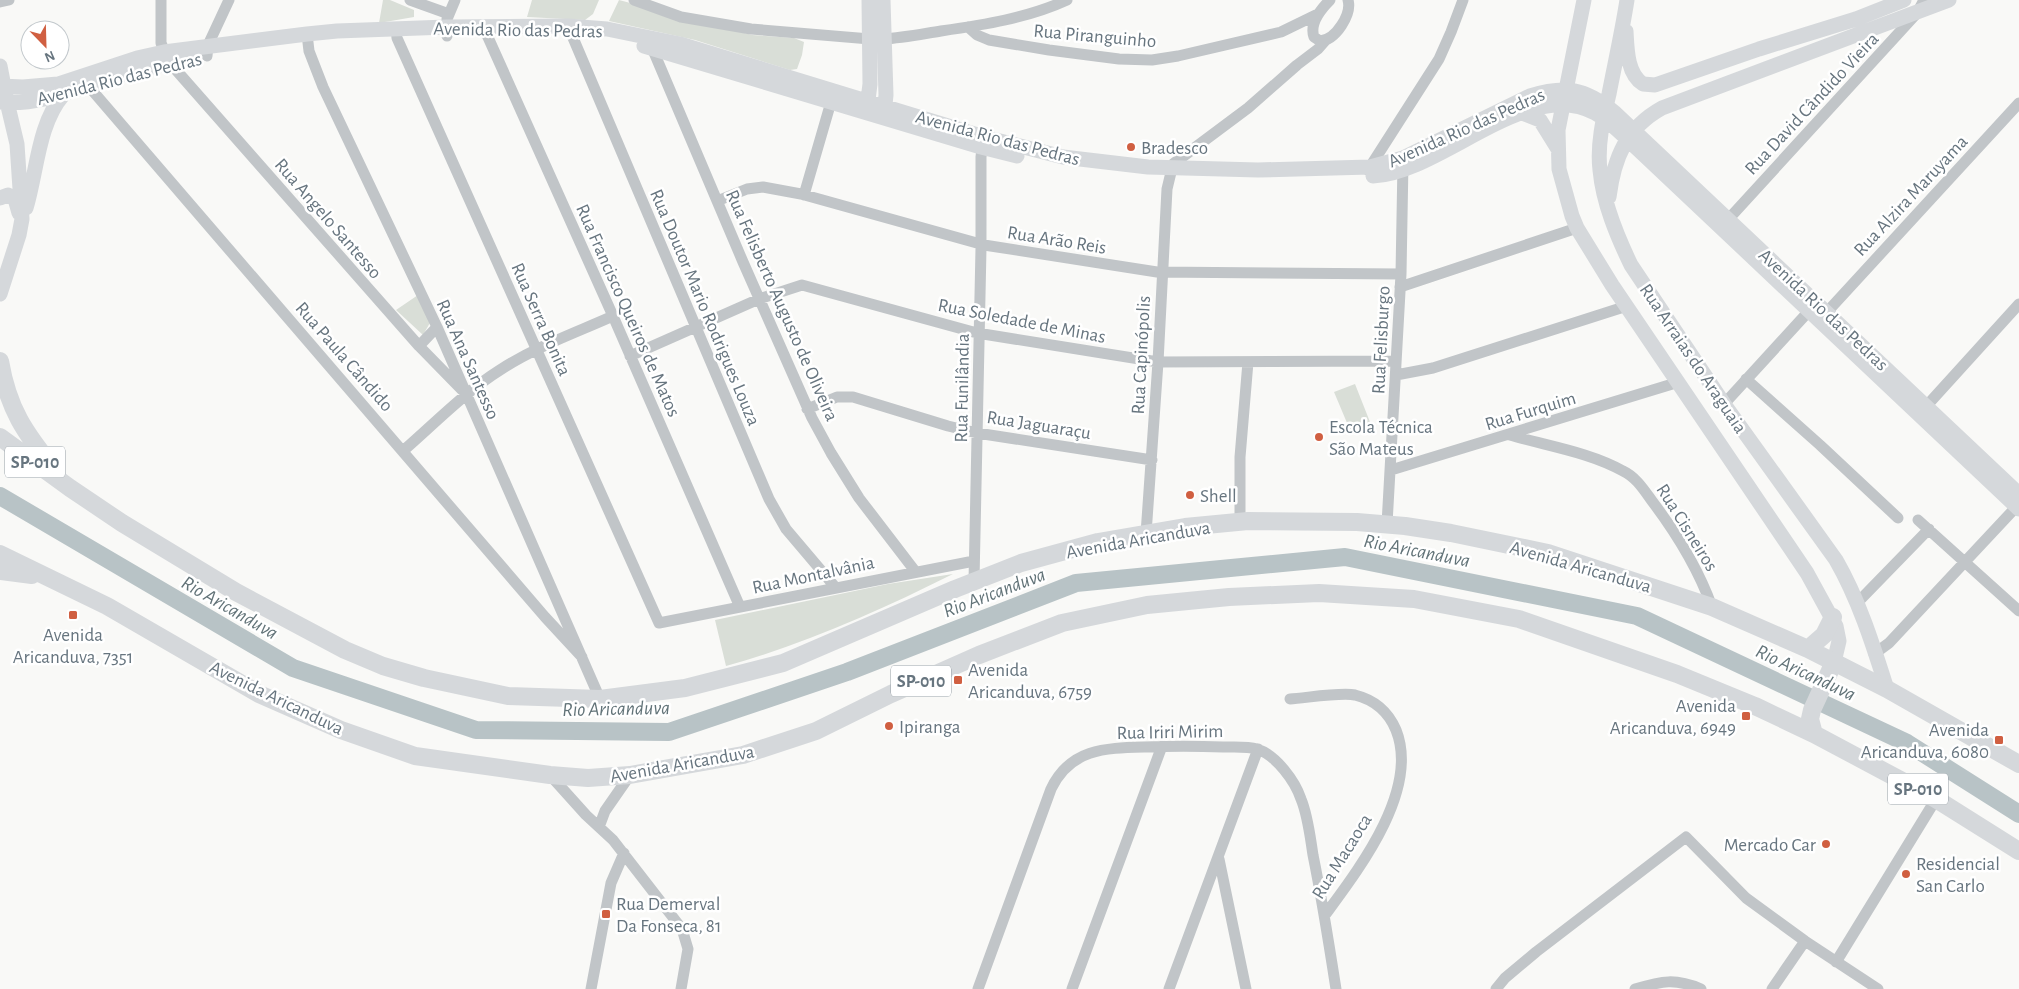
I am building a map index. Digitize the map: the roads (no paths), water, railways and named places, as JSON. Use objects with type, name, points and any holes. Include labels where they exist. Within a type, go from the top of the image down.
[{"type":"highway","points":[[0,362],[3,382],[10,403],[20,422],[70,488]]},
{"type":"highway","name":"Avenida Aricanduva","points":[[0,437],[122,523],[236,592],[345,650],[383,666],[424,678],[508,696],[600,699],[685,688],[783,663],[974,581],[1021,563],[1098,542],[1185,527],[1240,522],[1312,521],[1387,524],[1451,533],[1548,552],[1712,607],[1808,649],[1887,689],[2019,764]]},
{"type":"highway","name":"Avenida Aricanduva","points":[[0,554],[51,577],[107,606],[259,694],[341,730],[415,756],[550,775],[588,778],[630,775],[743,755],[816,730],[979,655],[1062,623],[1147,606],[1229,597],[1319,593],[1414,599],[1519,619],[1677,674],[1778,716],[1936,799],[2019,851]]},
{"type":"highway","points":[[0,571],[51,577]]},
{"type":"highway","points":[[1808,649],[1824,635],[1833,617]]},
{"type":"highway","points":[[1814,734],[1810,719],[1812,710],[1834,662]]},
{"type":"main road","points":[[869,0],[877,39],[884,112]]},
{"type":"main road","points":[[868,106],[883,0]]},
{"type":"main road","name":"Rua Arraias do Araguaia","points":[[1584,0],[1558,130],[1559,169],[1577,228],[1627,306],[1789,544],[1833,617],[1839,642],[1834,662]]},
{"type":"main road","points":[[1626,5],[1627,44],[1630,65],[1633,75],[1648,86],[1662,84],[1759,49],[1856,19],[1904,0]]},
{"type":"main road","points":[[1608,206],[1612,172],[1630,135],[1649,115],[1662,108],[1920,7],[1950,0]]},
{"type":"main road","name":"Rua Arraias do Araguaia","points":[[1626,5],[1599,150],[1600,170],[1608,206],[1621,245],[1632,265],[1724,404],[1836,560],[1857,603],[1887,689]]},
{"type":"main road","name":"Avenida Rio das Pedras","points":[[2,86],[44,87],[85,82],[167,57],[307,38],[397,33],[448,26],[487,31],[570,31],[607,39],[680,44],[884,112],[1090,172],[1368,172],[1378,176],[1522,113],[1546,106],[1562,105],[1605,111]]},
{"type":"main road","name":"Avenida Rio das Pedras","points":[[650,43],[831,102],[868,106]]},
{"type":"main road","points":[[0,66],[3,102],[17,144],[22,220]]},
{"type":"main road","name":"Avenida Rio das Pedras","points":[[3,102],[24,102],[63,94],[85,82]]},
{"type":"main road","points":[[1662,84],[1654,94],[1655,102],[1662,108]]},
{"type":"main road","name":"Avenida Rio das Pedras","points":[[1403,164],[1530,96],[1550,90],[1565,88],[1575,90],[1605,111],[1724,223],[1827,312],[2018,504]]},
{"type":"main road","points":[[0,294],[32,190],[46,124],[52,109],[63,94]]},
{"type":"main road","points":[[1522,113],[1540,120],[1558,149]]},
{"type":"main road","points":[[0,198],[8,195],[15,199],[22,220]]},
{"type":"main road","name":"Avenida Rio das Pedras","points":[[1724,223],[1809,311],[1923,410]]},
{"type":"street","points":[[0,2],[9,0]]},
{"type":"street","points":[[161,0],[160,35],[167,57]]},
{"type":"street","points":[[208,50],[229,0]]},
{"type":"street","points":[[410,0],[448,26],[455,0]]},
{"type":"street","points":[[634,0],[681,17],[751,29],[877,39],[968,27],[1029,14],[1067,0]]},
{"type":"street","points":[[1317,37],[1312,26],[1320,8],[1330,0]]},
{"type":"street","points":[[1368,172],[1439,59],[1452,32],[1463,0]]},
{"type":"street","points":[[1170,173],[1181,157],[1248,108],[1297,65],[1317,37],[1339,27],[1351,3]]},
{"type":"street","name":"Rua David Cândido Vieira","points":[[1724,223],[1920,7]]},
{"type":"street","name":"Rua Piranguinho","points":[[1282,32],[1320,8]]},
{"type":"street","name":"Rua Piranguinho","points":[[968,27],[977,35],[989,40],[1049,50],[1147,60],[1178,56],[1282,32],[1299,31],[1317,37]]},
{"type":"street","name":"Rua Francisco Queiros de Matos","points":[[487,31],[740,607]]},
{"type":"street","name":"Rua Doutor Mario Rodrigues Louza","points":[[570,31],[777,514],[786,529],[836,588]]},
{"type":"street","name":"Rua Serra Bonita","points":[[397,33],[658,624]]},
{"type":"street","name":"Rua Ana Santesso","points":[[307,38],[313,62],[323,87],[437,327],[600,699]]},
{"type":"street","name":"Rua Felisberto Augusto de Oliveira","points":[[650,43],[808,409],[831,454],[859,498],[914,571]]},
{"type":"street","name":"Rua Angelo Santesso","points":[[167,57],[418,346],[466,394]]},
{"type":"street","name":"Rua Paula Cândido","points":[[85,82],[404,450],[536,607],[582,657]]},
{"type":"street","points":[[804,195],[831,102]]},
{"type":"street","name":"Rua Alzira Maruyama","points":[[1827,312],[2019,103]]},
{"type":"street","name":"Rua Funilândia","points":[[974,581],[983,142]]},
{"type":"street","name":"Rua Felisburgo","points":[[1387,524],[1401,274],[1403,164]]},
{"type":"street","name":"Rua Capinópolis","points":[[1146,534],[1158,362],[1167,189],[1170,173]]},
{"type":"street","name":"Rua Arão Reis","points":[[717,201],[757,187],[804,195],[981,244],[1162,273],[1401,274]]},
{"type":"street","points":[[1400,287],[1577,228]]},
{"type":"street","name":"Rua Soledade de Minas","points":[[630,356],[759,299],[795,286],[808,286],[980,333],[1158,362],[1396,361]]},
{"type":"street","points":[[1923,410],[2019,304]]},
{"type":"street","points":[[1396,375],[1434,368],[1627,306]]},
{"type":"street","points":[[1724,404],[1809,311]]},
{"type":"street","points":[[404,450],[466,394],[499,370],[537,350],[613,316]]},
{"type":"street","points":[[418,346],[437,327]]},
{"type":"street","points":[[1240,522],[1240,457],[1248,362]]},
{"type":"street","points":[[1746,379],[1898,518]]},
{"type":"street","name":"Rua Furquim","points":[[1391,470],[1679,382]]},
{"type":"street","name":"Rua Jaguaraçu","points":[[808,409],[837,396],[853,396],[948,426],[978,433],[1152,460]]},
{"type":"street","name":"Rua Cisneiros","points":[[1510,435],[1603,461],[1625,472],[1645,491],[1688,554],[1698,572],[1712,607]]},
{"type":"street","points":[[1874,654],[1889,643],[2018,504]]},
{"type":"street","points":[[1918,520],[2019,611]]},
{"type":"street","points":[[1857,603],[1929,529]]},
{"type":"street","name":"Rua Montalvânia","points":[[658,624],[974,560]]},
{"type":"street","points":[[536,607],[548,602],[555,596]]},
{"type":"street","name":"Rua Macaoca","points":[[1290,699],[1352,695],[1368,699],[1379,704],[1390,717],[1398,733],[1401,748],[1400,778],[1391,807],[1369,852],[1325,915]]},
{"type":"street","points":[[1072,989],[1162,746]]},
{"type":"street","name":"Rua Iriri Mirim","points":[[978,989],[1050,789],[1063,769],[1080,756],[1124,747],[1162,746],[1258,749]]},
{"type":"street","points":[[1169,989],[1219,859],[1258,749],[1285,770],[1302,800],[1325,915],[1336,989]]},
{"type":"street","points":[[550,775],[624,853],[682,929],[688,949],[681,989]]},
{"type":"street","points":[[599,826],[605,811],[630,775]]},
{"type":"street","points":[[1836,962],[1936,799]]},
{"type":"street","points":[[1496,989],[1505,978],[1536,952],[1686,837],[1746,898],[1805,941],[1878,989]]},
{"type":"street","points":[[591,989],[611,883],[624,853]]},
{"type":"street","points":[[1219,859],[1246,989]]},
{"type":"street","points":[[1772,989],[1805,941]]},
{"type":"street","points":[[1635,989],[1657,982],[1673,980],[1701,989]]},
{"type":"waterway","name":"Rio Aricanduva","points":[[0,496],[293,668],[476,730],[669,732],[847,672],[1076,583],[1345,557],[1637,616],[1907,743],[2019,814]]},
{"type":"place","name":"Bradesco","points":[[1131,147]]},
{"type":"place","name":"Escola Técnica São Mateus","points":[[1319,437]]},
{"type":"place","name":"Shell","points":[[1190,495]]},
{"type":"place","name":"Avenida Aricanduva, 7351","points":[[73,615]]},
{"type":"place","name":"Avenida Aricanduva, 6759","points":[[958,680]]},
{"type":"place","name":"Avenida Aricanduva, 6949","points":[[1746,716]]},
{"type":"place","name":"Ipiranga","points":[[889,726]]},
{"type":"place","name":"Avenida Aricanduva, 6080","points":[[1999,740]]},
{"type":"place","name":"Mercado Car","points":[[1826,844]]},
{"type":"place","name":"Residencial San Carlo","points":[[1906,874]]},
{"type":"place","name":"Rua Demerval Da Fonseca, 81","points":[[606,914]]}]
